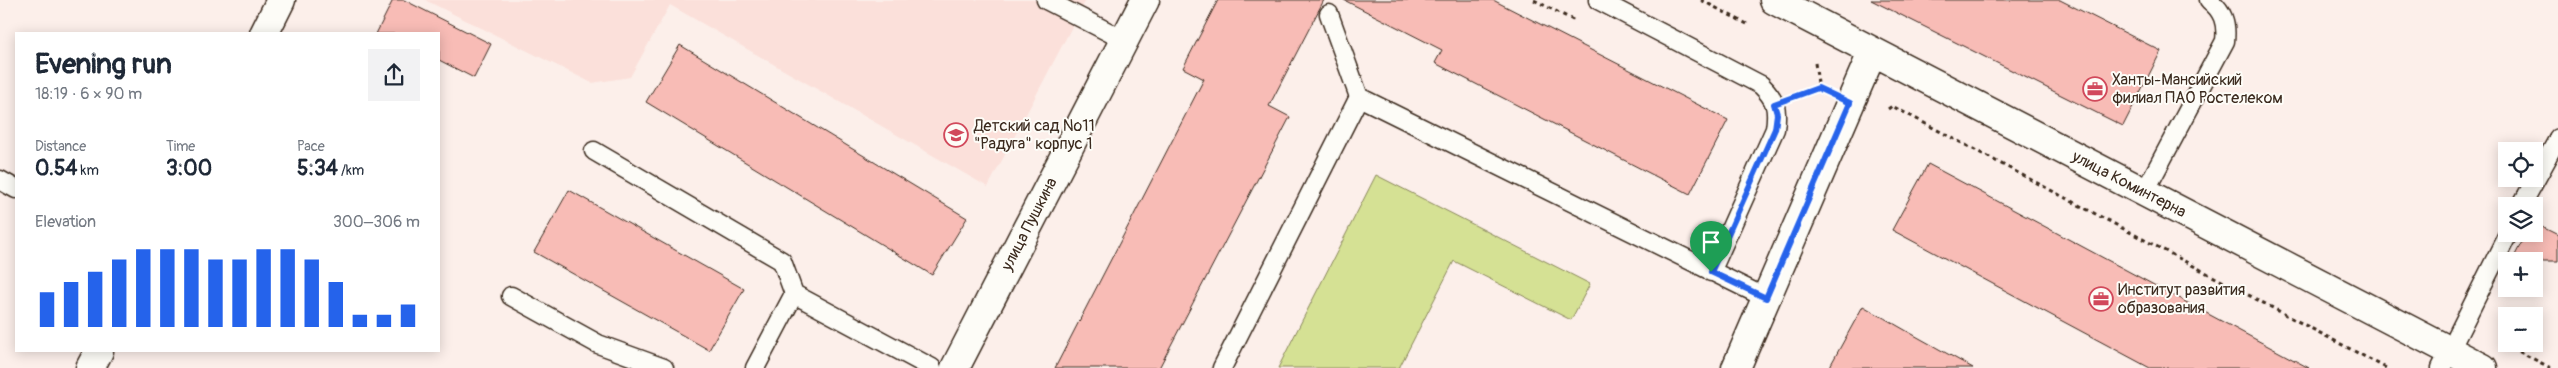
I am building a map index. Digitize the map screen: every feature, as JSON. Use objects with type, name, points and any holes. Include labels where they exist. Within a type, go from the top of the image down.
[{"type":"street","points":[[265,32],[282,0]]},
{"type":"street","name":"улица Пушкина","points":[[955,368],[1145,0]]},
{"type":"street","name":"улица Коминтерна","points":[[1774,0],[1872,53],[2144,193],[2446,359],[2483,368]]},
{"type":"street","points":[[1736,368],[1872,53]]},
{"type":"street","points":[[90,368],[98,352]]},
{"type":"lane","points":[[1046,0],[1124,40]]},
{"type":"lane","points":[[1598,0],[1761,85],[1773,96],[1777,114],[1775,129],[1711,272]]},
{"type":"lane","points":[[2144,193],[2225,41],[2225,21],[2221,12],[2209,0]]},
{"type":"lane","points":[[1329,14],[1359,97],[1766,298]]},
{"type":"lane","points":[[1222,368],[1359,97]]},
{"type":"lane","points":[[2526,197],[2558,139]]},
{"type":"lane","points":[[594,151],[782,261],[794,294],[932,368]]},
{"type":"lane","points":[[0,180],[15,188]]},
{"type":"lane","points":[[2446,359],[2504,242]]},
{"type":"lane","points":[[755,368],[794,294]]},
{"type":"lane","points":[[511,296],[598,344],[664,368]]},
{"type":"path","points":[[1534,0],[1577,22]]},
{"type":"path","points":[[1774,104],[1818,88],[1880,116],[1892,106],[2386,368]]},
{"type":"shaded area","name":"Детский сад №11 \"Радуга\" корпус 1","points":[[425,0],[1086,0],[988,187],[670,5],[630,77],[592,83]]},
{"type":"green space","points":[[1376,175],[1590,284],[1571,320],[1454,261],[1399,368],[1278,368]]},
{"type":"building","points":[[393,0],[404,0],[491,44],[474,78],[440,61],[440,32],[377,32]]},
{"type":"building","points":[[1218,0],[1324,0],[1269,106],[1290,117],[1159,368],[1055,368],[1204,79],[1183,68]]},
{"type":"building","points":[[1344,0],[1493,0],[1728,120],[1690,194],[1435,63],[1442,50]]},
{"type":"building","name":"Ханты-Мансийский филиал ПАО Ростелеком","points":[[1871,0],[2060,0],[2161,51],[2123,126]]},
{"type":"building","points":[[680,45],[967,218],[932,275],[646,102]]},
{"type":"building","name":"Институт развития образования","points":[[1928,164],[2309,368],[2150,368],[1892,230]]},
{"type":"building","points":[[569,190],[744,289],[709,350],[534,252]]},
{"type":"building","points":[[2543,228],[2558,235],[2558,261],[2543,261],[2543,252],[2517,252],[2522,242],[2543,242]]},
{"type":"building","points":[[1863,306],[1912,334],[1973,368],[1829,368]]},
{"type":"place","name":"Ханты-Мансийский филиал ПАО Ростелеком","points":[[2095,89]]},
{"type":"place","name":"Детский сад №11 \"Радуга\" корпус 1","points":[[956,135]]},
{"type":"place","name":"Институт развития образования","points":[[2101,299]]},
{"type":"route","points":[[1818,88],[1850,103],[1766,298],[1711,272],[1775,129],[1777,114],[1774,104],[1818,88]]}]
